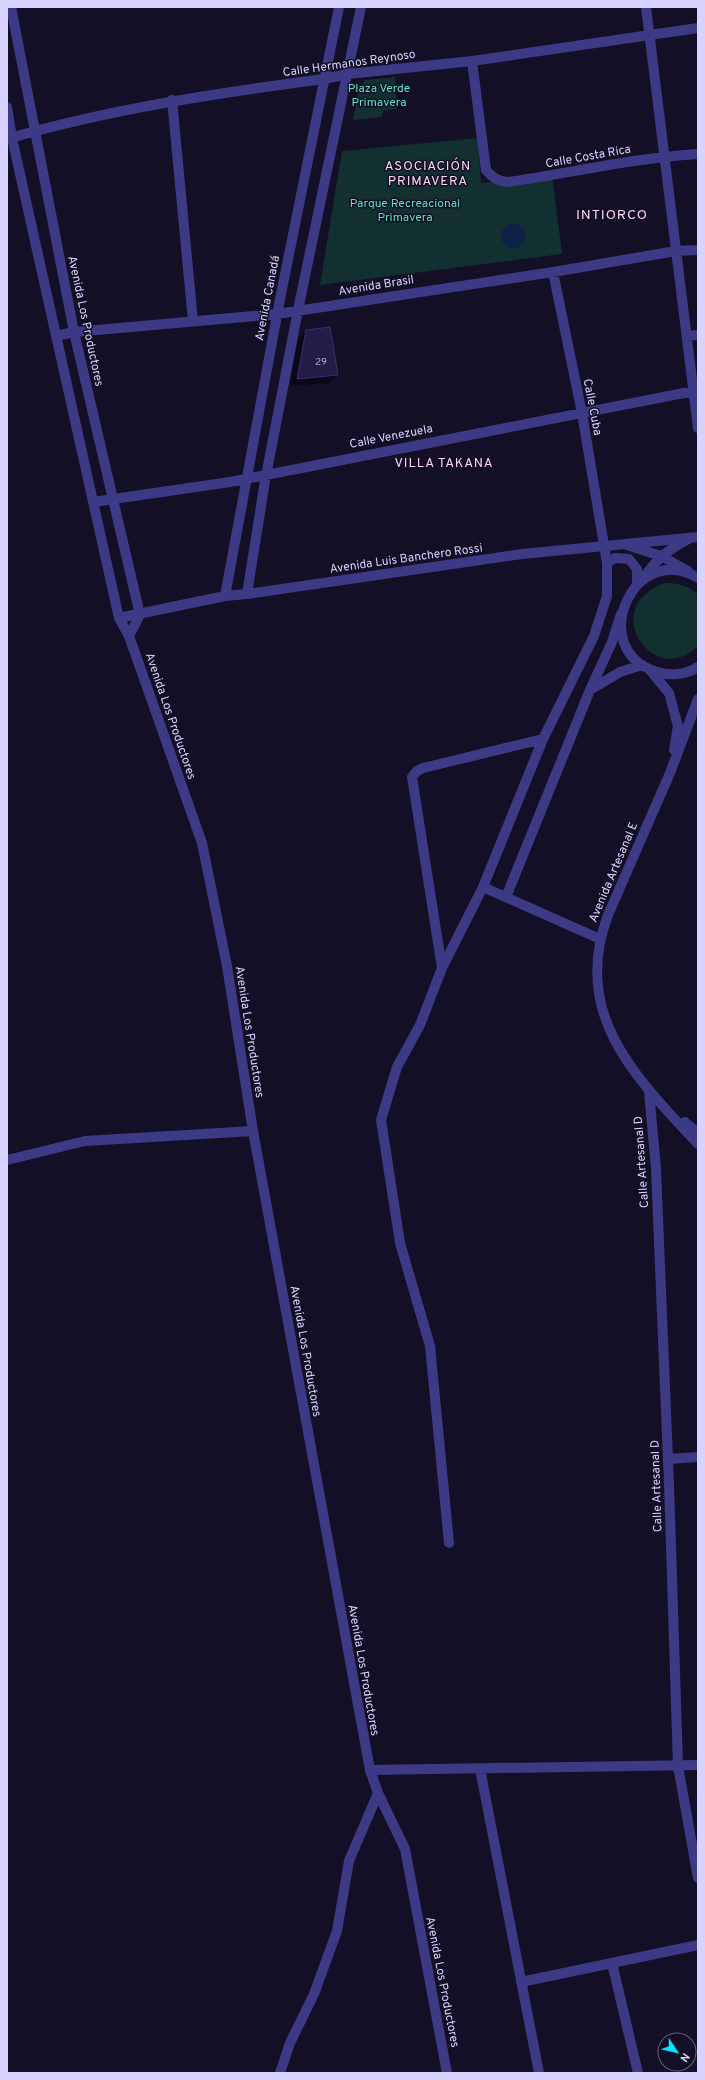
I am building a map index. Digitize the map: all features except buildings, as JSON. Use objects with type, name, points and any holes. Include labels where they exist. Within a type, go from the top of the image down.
[{"type":"street","name":"Avenida Los Productores","points":[[10,7],[74,332],[140,615]]},
{"type":"street","name":"Avenida Canadá","points":[[225,596],[277,314],[339,7]]},
{"type":"street","points":[[246,594],[266,474],[298,310],[361,7]]},
{"type":"street","points":[[646,7],[698,428]]},
{"type":"street","name":"Calle Hermanos Reynoso","points":[[10,139],[35,130],[172,100],[324,79],[348,74],[472,61],[698,28]]},
{"type":"street","name":"Calle Costa Rica","points":[[472,61],[486,170],[493,178],[508,182],[664,156],[698,154]]},
{"type":"street","points":[[172,100],[193,321]]},
{"type":"street","name":"Avenida Los Productores","points":[[7,107],[10,139],[119,618],[129,636],[202,843],[227,966],[253,1131],[370,1770],[378,1793],[405,1849],[448,2073]]},
{"type":"street","name":"Avenida Brasil","points":[[56,336],[74,332],[277,314],[553,272],[676,251],[698,250]]},
{"type":"street","name":"Calle Cuba","points":[[449,1542],[430,1346],[400,1243],[381,1120],[397,1067],[420,1025],[442,968],[483,887],[543,739],[594,636],[607,596],[607,563],[582,413],[553,272]]},
{"type":"street","points":[[687,336],[698,335]]},
{"type":"street","name":"Calle Venezuela","points":[[93,502],[246,478],[694,391]]},
{"type":"street","points":[[506,897],[590,690],[612,642],[627,598],[661,556],[671,548],[694,538]]},
{"type":"street","name":"Avenida Luis Banchero Rossi","points":[[119,618],[140,615],[225,596],[522,554],[604,548],[694,538]]},
{"type":"street","points":[[627,545],[661,556],[696,576]]},
{"type":"street","points":[[604,548],[629,559],[637,568],[640,582]]},
{"type":"street","points":[[607,563],[615,558],[629,559]]},
{"type":"street","points":[[640,582],[654,574],[667,571],[681,571],[696,576]]},
{"type":"street","points":[[621,614],[621,628],[624,643],[632,655],[646,668],[668,693],[678,726],[670,773]]},
{"type":"street","points":[[129,636],[140,615]]},
{"type":"street","points":[[590,690],[620,672],[646,668],[664,674],[679,674],[698,668]]},
{"type":"street","points":[[670,773],[698,699]]},
{"type":"street","points":[[442,968],[412,777],[417,771],[423,768],[543,739]]},
{"type":"street","name":"Avenida Artesanal E","points":[[670,773],[608,915],[597,954],[596,983],[602,1013],[608,1028],[649,1091],[698,1144]]},
{"type":"street","points":[[483,887],[600,939]]},
{"type":"street","name":"Avenida Artesanal E","points":[[649,1091],[698,1133]]},
{"type":"street","name":"Calle Artesanal D","points":[[649,1091],[656,1169],[668,1459],[678,1766],[698,1878]]},
{"type":"street","points":[[7,1160],[85,1141],[253,1131]]},
{"type":"street","points":[[668,1459],[698,1457]]},
{"type":"street","points":[[370,1770],[698,1765]]},
{"type":"street","points":[[480,1769],[539,2073]]},
{"type":"street","points":[[280,2073],[290,2043],[314,1994],[337,1931],[349,1862],[378,1793]]},
{"type":"street","points":[[521,1982],[698,1945]]},
{"type":"street","points":[[612,1963],[638,2073]]},
{"type":"green space","name":"Plaza Verde Primavera","points":[[395,77],[397,109],[383,111],[382,117],[353,120],[359,88],[365,80]]},
{"type":"green space","name":"Parque Recreacional Primavera","points":[[478,138],[481,183],[552,175],[562,254],[320,285],[342,151]]},
{"type":"green space","points":[[665,583],[682,585],[690,588],[698,594],[698,646],[681,657],[665,658],[650,652],[640,640],[634,626],[635,610],[645,595]]},
{"type":"water","points":[[508,224],[518,224],[525,231],[525,241],[518,248],[508,248],[501,241],[501,231]]},
{"type":"district","name":"ASOCIACIÓN PRIMAVERA","points":[[428,172]]},
{"type":"district","name":"INTIORCO","points":[[612,214]]},
{"type":"district","name":"VILLA TAKANA","points":[[444,462]]}]
